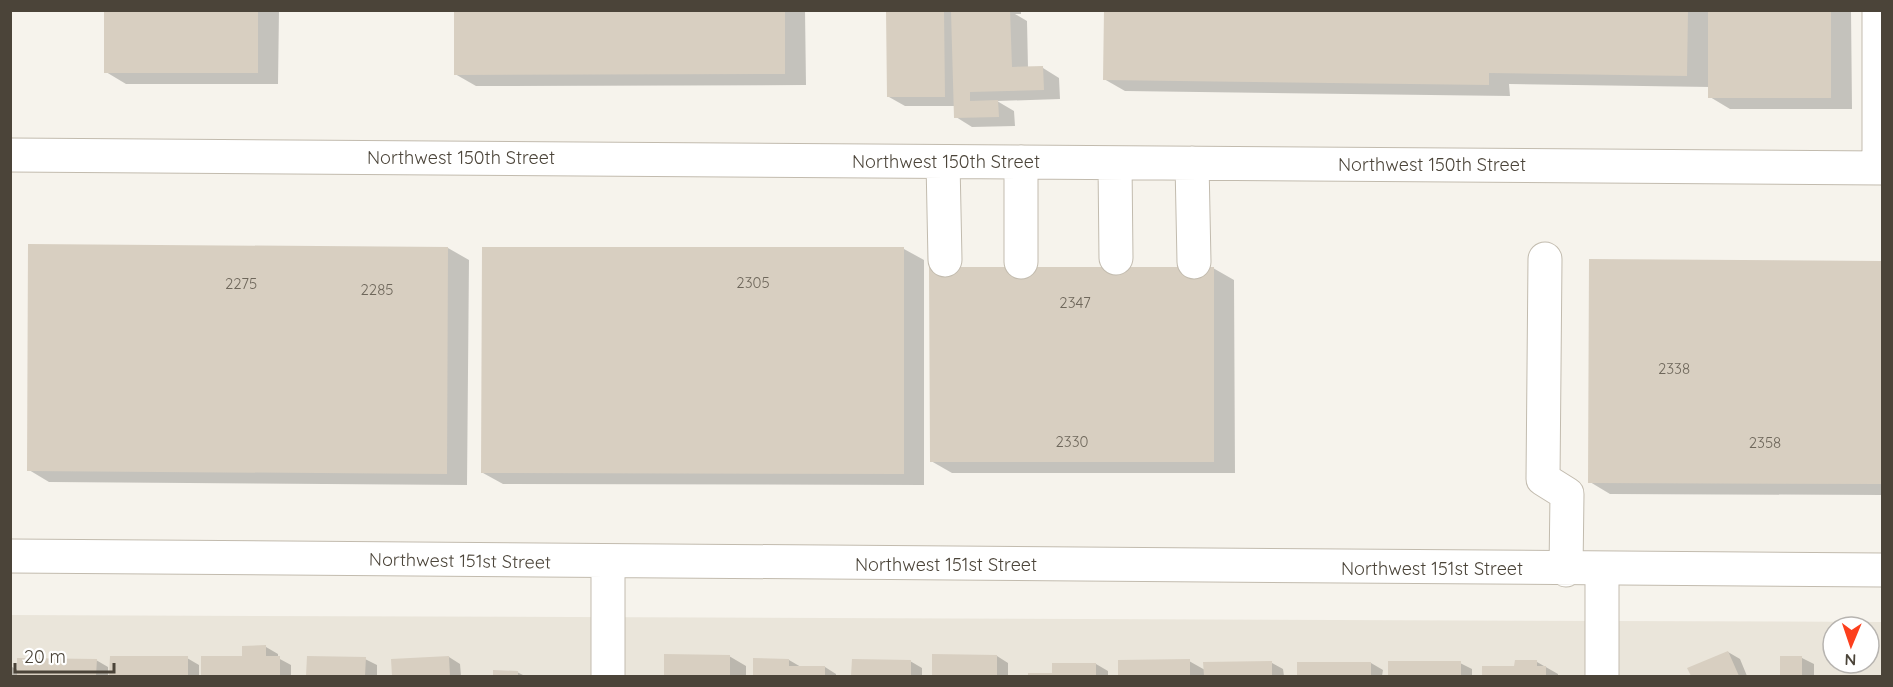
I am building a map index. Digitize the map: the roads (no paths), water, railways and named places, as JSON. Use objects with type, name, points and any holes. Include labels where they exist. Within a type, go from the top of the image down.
[{"type":"street","points":[[1879,10],[1881,168]]},
{"type":"street","name":"Northwest 150th Street","points":[[10,155],[1881,168]]},
{"type":"street","points":[[943,162],[945,260]]},
{"type":"street","points":[[1021,162],[1021,262]]},
{"type":"street","points":[[1115,163],[1116,258]]},
{"type":"street","points":[[1192,163],[1194,262]]},
{"type":"street","points":[[1545,259],[1543,479],[1567,494],[1566,570]]},
{"type":"street","name":"Northwest 151st Street","points":[[10,556],[608,563],[1882,570]]},
{"type":"street","points":[[608,563],[608,676]]},
{"type":"street","points":[[1602,570],[1602,676]]}]
